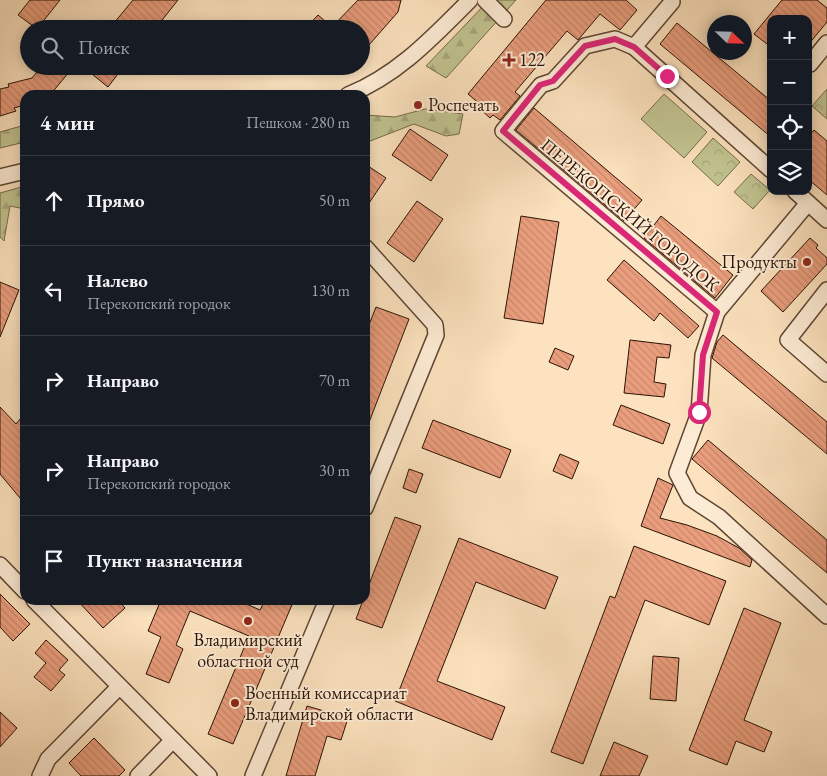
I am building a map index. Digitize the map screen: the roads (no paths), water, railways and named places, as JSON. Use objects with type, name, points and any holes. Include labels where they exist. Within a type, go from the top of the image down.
[{"type":"street","points":[[359,90],[372,84],[413,56],[470,0]]},
{"type":"street","points":[[484,0],[504,19]]},
{"type":"street","points":[[673,1],[634,47],[767,166]]},
{"type":"street","name":"ПЕРЕКОПСКИЙ ГОРОДОК","points":[[634,47],[615,39],[585,46],[553,81],[540,85],[503,131],[717,312],[808,204]]},
{"type":"street","points":[[812,61],[827,42]]},
{"type":"street","points":[[0,177],[20,172]]},
{"type":"street","points":[[799,195],[827,220]]},
{"type":"street","points":[[370,253],[435,325],[436,335],[370,496]]},
{"type":"street","points":[[827,290],[788,340],[827,374]]},
{"type":"street","points":[[717,312],[703,355],[699,412],[677,473],[690,498],[719,517],[827,616]]},
{"type":"street","points":[[0,566],[20,586]]},
{"type":"street","points":[[39,605],[209,776]]},
{"type":"street","points":[[253,776],[325,605]]},
{"type":"street","points":[[40,776],[48,759],[118,686]]},
{"type":"street","points":[[138,776],[173,740]]},
{"type":"place","name":"122","points":[[509,60]]},
{"type":"place","name":"Роспечать","points":[[418,105]]},
{"type":"place","name":"Продукты","points":[[807,262]]},
{"type":"place","name":"Владимирский областной суд","points":[[248,621]]},
{"type":"place","name":"Военный комиссариат Владимирской области","points":[[235,703]]}]
